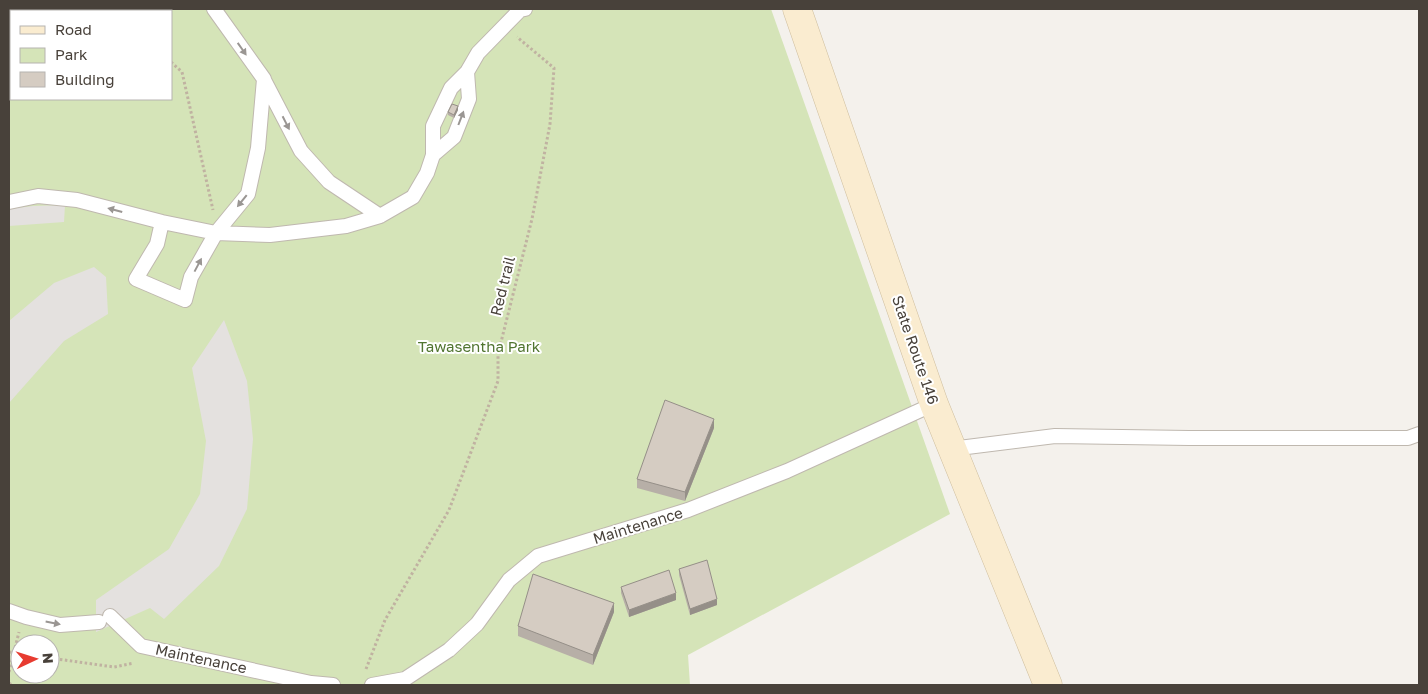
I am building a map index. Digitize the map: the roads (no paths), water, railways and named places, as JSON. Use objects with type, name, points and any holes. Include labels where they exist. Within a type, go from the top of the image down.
[{"type":"main road","name":"State Route 146","points":[[796,9],[934,404],[1048,685]]},
{"type":"lane","points":[[214,9],[264,79],[301,151],[329,182],[380,216]]},
{"type":"lane","points":[[9,202],[38,196],[77,200],[162,222],[216,233],[270,235],[346,226],[380,216],[413,196],[427,172],[434,155],[433,126],[451,88],[468,72],[478,54],[520,10],[526,9]]},
{"type":"lane","points":[[434,155],[454,137],[468,98],[468,72]]},
{"type":"lane","points":[[162,222],[157,244],[136,279],[186,300],[191,277],[216,233],[248,194],[258,148],[264,79]]},
{"type":"lane","name":"Maintenance","points":[[368,681],[405,678],[450,650],[477,624],[509,580],[538,556],[688,510],[787,471],[934,404]]},
{"type":"lane","points":[[951,449],[1055,436],[1408,438],[1419,434]]},
{"type":"lane","name":"Maintenance","points":[[9,610],[26,617],[60,624],[104,619],[141,646],[311,683],[333,685]]},
{"type":"park label","name":"Tawasentha Park","points":[[479,347]]}]
